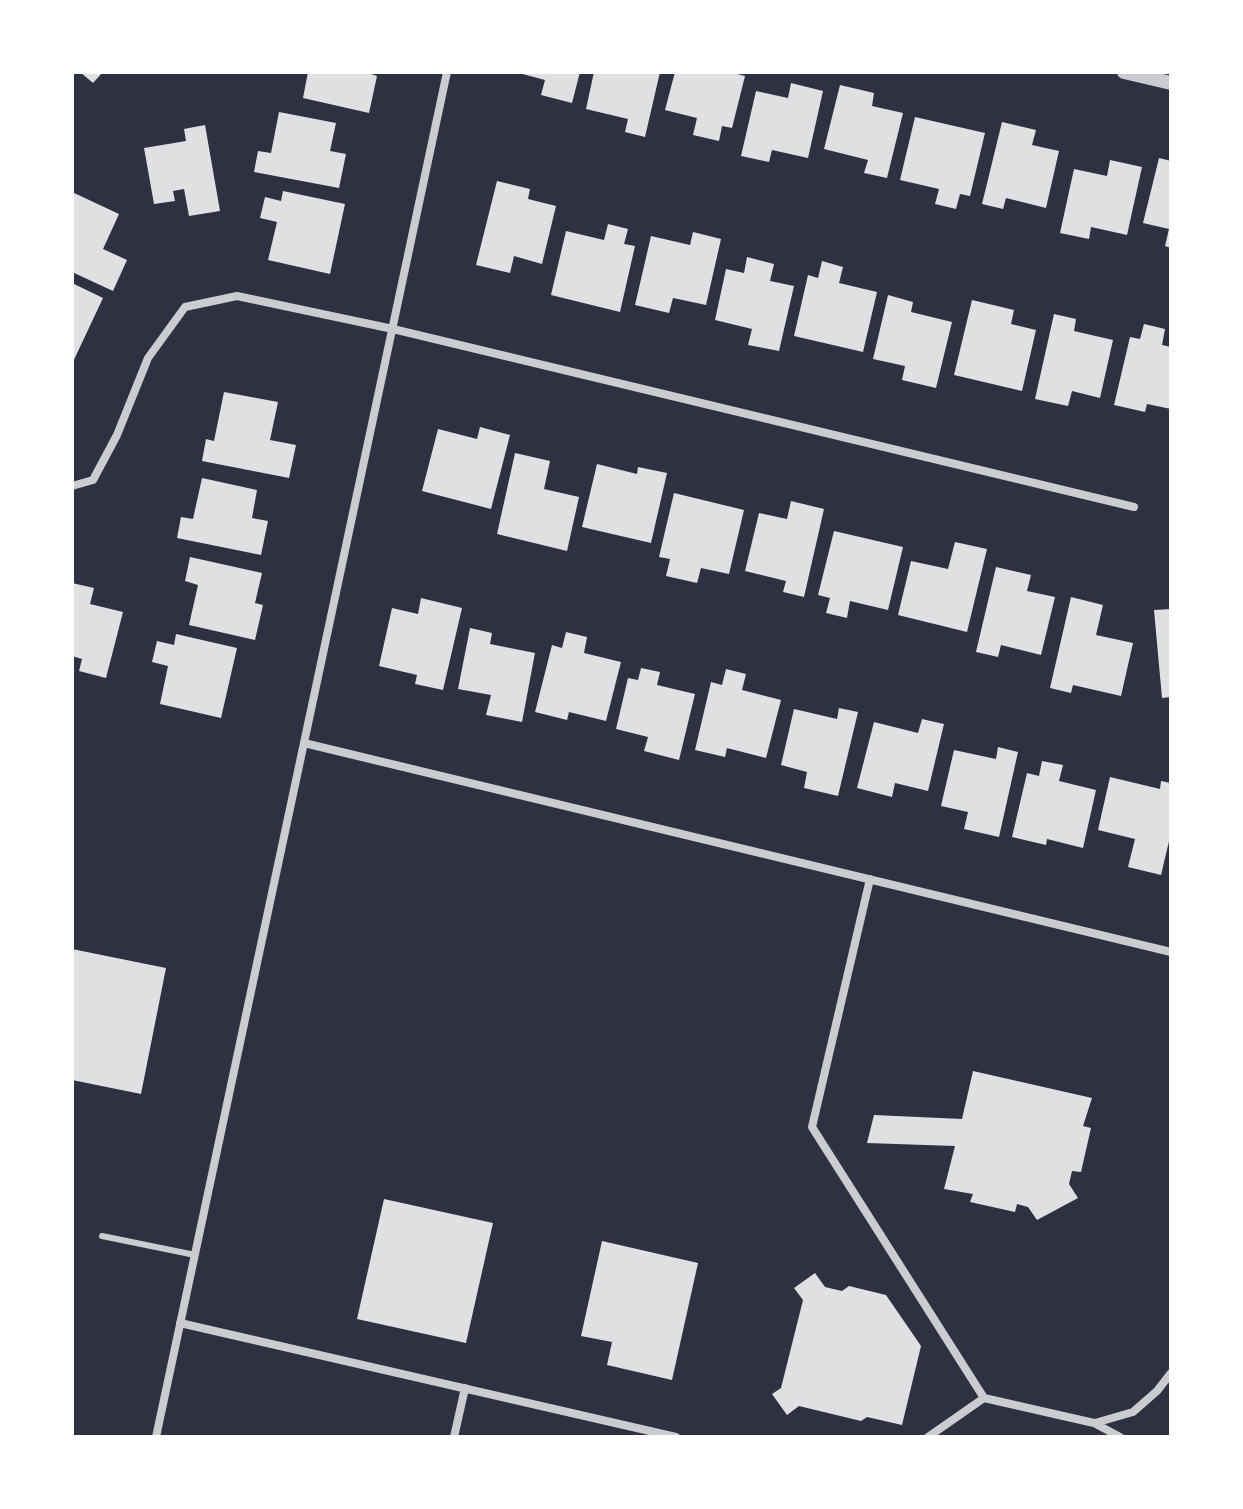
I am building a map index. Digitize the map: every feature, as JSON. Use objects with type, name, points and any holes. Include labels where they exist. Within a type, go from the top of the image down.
[{"type":"street","points":[[156,1437],[447,72]]},
{"type":"street","points":[[1124,72],[1171,83]]},
{"type":"street","points":[[72,486],[93,480],[117,435],[148,358],[185,307],[237,296],[393,329],[1134,507]]},
{"type":"street","points":[[304,743],[1171,952]]},
{"type":"street","points":[[870,879],[812,1127],[984,1398],[1094,1423],[1120,1437]]},
{"type":"street","points":[[180,1323],[676,1437]]},
{"type":"street","points":[[1094,1423],[1133,1412],[1157,1391],[1171,1373]]},
{"type":"street","points":[[454,1437],[465,1388]]},
{"type":"street","points":[[928,1437],[984,1398]]},
{"type":"lane","points":[[102,1236],[195,1255]]},
{"type":"building","points":[[80,72],[103,72],[93,83]]},
{"type":"building","points":[[308,72],[365,72],[377,76],[369,113],[303,98]]},
{"type":"building","points":[[515,72],[580,72],[572,103],[541,95],[545,80]]},
{"type":"building","points":[[594,72],[660,72],[645,137],[625,132],[628,119],[586,109]]},
{"type":"building","points":[[675,72],[729,72],[745,76],[732,128],[722,126],[719,141],[693,135],[697,118],[665,110]]},
{"type":"building","points":[[791,83],[823,91],[808,158],[772,150],[769,162],[741,156],[756,91],[788,98]]},
{"type":"building","points":[[840,85],[874,93],[872,106],[903,113],[887,178],[864,173],[868,160],[824,149]]},
{"type":"building","points":[[279,112],[336,123],[330,151],[346,154],[339,188],[254,172],[258,151],[271,153]]},
{"type":"building","points":[[915,117],[985,133],[970,196],[960,194],[956,209],[935,204],[939,189],[900,180]]},
{"type":"building","points":[[1002,122],[1036,130],[1032,145],[1059,151],[1046,208],[1006,198],[1003,209],[982,204]]},
{"type":"building","points":[[205,125],[220,211],[189,216],[184,189],[173,191],[175,201],[154,204],[144,148],[186,141],[184,129]]},
{"type":"building","points":[[1159,158],[1171,161],[1171,248],[1165,246],[1169,229],[1143,223]]},
{"type":"building","points":[[1110,160],[1142,167],[1127,235],[1091,227],[1089,239],[1060,233],[1074,169],[1107,176]]},
{"type":"building","points":[[497,181],[530,189],[528,199],[556,206],[542,264],[514,256],[510,273],[476,265]]},
{"type":"building","points":[[283,191],[345,204],[330,274],[268,260],[277,222],[260,218],[265,197],[281,201]]},
{"type":"building","points":[[72,192],[119,214],[103,249],[127,260],[113,291],[72,272]]},
{"type":"building","points":[[608,224],[628,229],[624,244],[635,246],[620,312],[551,295],[566,231],[604,240]]},
{"type":"building","points":[[693,232],[721,239],[706,305],[673,298],[669,313],[635,305],[651,236],[690,245]]},
{"type":"building","points":[[747,257],[774,264],[770,281],[794,286],[779,351],[748,345],[752,329],[715,320],[726,269],[744,273]]},
{"type":"building","points":[[822,261],[843,267],[839,283],[877,292],[863,352],[794,336],[808,275],[818,278]]},
{"type":"building","points":[[72,283],[103,298],[72,364]]},
{"type":"building","points":[[888,295],[913,302],[911,312],[952,322],[936,388],[902,380],[905,366],[873,359]]},
{"type":"building","points":[[972,300],[1014,310],[1011,324],[1036,330],[1022,391],[954,375]]},
{"type":"building","points":[[1054,314],[1076,319],[1074,331],[1113,340],[1100,398],[1072,391],[1068,406],[1035,399]]},
{"type":"building","points":[[1144,324],[1165,329],[1162,345],[1171,347],[1171,409],[1147,404],[1145,412],[1114,405],[1130,337],[1140,339]]},
{"type":"building","points":[[224,392],[278,402],[270,440],[296,445],[289,478],[202,461],[206,439],[214,441]]},
{"type":"building","points":[[480,427],[510,435],[491,509],[422,491],[438,429],[477,439]]},
{"type":"building","points":[[515,453],[550,461],[544,489],[579,497],[567,551],[497,534]]},
{"type":"building","points":[[597,464],[637,474],[638,467],[667,473],[651,543],[582,527]]},
{"type":"building","points":[[202,478],[257,490],[252,518],[268,521],[261,555],[177,538],[181,517],[193,519]]},
{"type":"building","points":[[674,493],[744,510],[729,574],[701,568],[697,583],[666,576],[670,559],[659,557]]},
{"type":"building","points":[[791,501],[824,509],[804,597],[783,592],[786,581],[745,571],[759,513],[787,519]]},
{"type":"building","points":[[834,531],[903,547],[888,610],[850,601],[847,618],[826,613],[830,598],[818,595]]},
{"type":"building","points":[[955,542],[987,549],[967,632],[898,615],[911,561],[948,569]]},
{"type":"building","points":[[190,557],[262,573],[255,603],[263,605],[255,640],[189,625],[198,585],[185,581]]},
{"type":"building","points":[[996,567],[1031,575],[1027,591],[1055,597],[1041,655],[1001,645],[998,657],[976,652]]},
{"type":"building","points":[[72,583],[94,588],[90,604],[123,612],[106,678],[79,671],[82,659],[72,656]]},
{"type":"building","points":[[1071,597],[1103,605],[1096,635],[1133,643],[1121,696],[1073,685],[1071,693],[1050,688]]},
{"type":"building","points":[[421,598],[462,608],[443,690],[415,684],[417,675],[379,666],[392,608],[418,614]]},
{"type":"building","points":[[1171,609],[1171,697],[1162,698],[1154,610]]},
{"type":"building","points":[[470,628],[492,633],[490,644],[535,653],[522,722],[486,715],[491,695],[458,689]]},
{"type":"building","points":[[566,632],[587,637],[584,653],[621,662],[606,721],[569,712],[567,720],[535,712],[552,645],[562,648]]},
{"type":"building","points":[[176,634],[237,648],[221,718],[160,704],[168,666],[152,662],[157,641],[174,645]]},
{"type":"building","points":[[641,668],[660,672],[657,685],[695,694],[679,760],[644,751],[648,737],[616,729],[628,678],[638,680]]},
{"type":"building","points":[[726,669],[746,674],[742,690],[781,700],[766,758],[727,748],[725,757],[695,750],[711,682],[722,685]]},
{"type":"building","points":[[839,708],[858,712],[838,796],[804,788],[807,772],[781,765],[794,709],[837,719]]},
{"type":"building","points":[[922,719],[944,724],[928,791],[895,783],[892,797],[857,788],[874,722],[918,733]]},
{"type":"building","points":[[998,747],[1018,752],[999,837],[964,829],[968,812],[941,806],[954,750],[996,759]]},
{"type":"building","points":[[1042,761],[1063,765],[1059,781],[1096,790],[1083,848],[1047,839],[1046,845],[1012,837],[1027,773],[1039,776]]},
{"type":"building","points":[[1110,777],[1160,789],[1161,781],[1171,783],[1171,833],[1161,875],[1128,867],[1135,839],[1098,830]]},
{"type":"building","points":[[72,949],[166,968],[141,1094],[72,1080]]},
{"type":"building","points":[[973,1071],[1092,1098],[1083,1126],[1091,1128],[1081,1172],[1072,1171],[1069,1184],[1078,1198],[1037,1220],[1028,1207],[1017,1204],[1015,1212],[970,1202],[973,1194],[944,1189],[955,1146],[867,1143],[874,1115],[962,1119]]},
{"type":"building","points":[[384,1199],[493,1223],[466,1343],[357,1319]]},
{"type":"building","points":[[602,1241],[698,1263],[672,1380],[607,1365],[612,1342],[581,1336]]},
{"type":"building","points":[[815,1273],[825,1287],[842,1291],[849,1286],[886,1295],[921,1346],[902,1425],[867,1417],[861,1421],[799,1406],[787,1415],[772,1394],[781,1388],[803,1300],[794,1288]]}]
